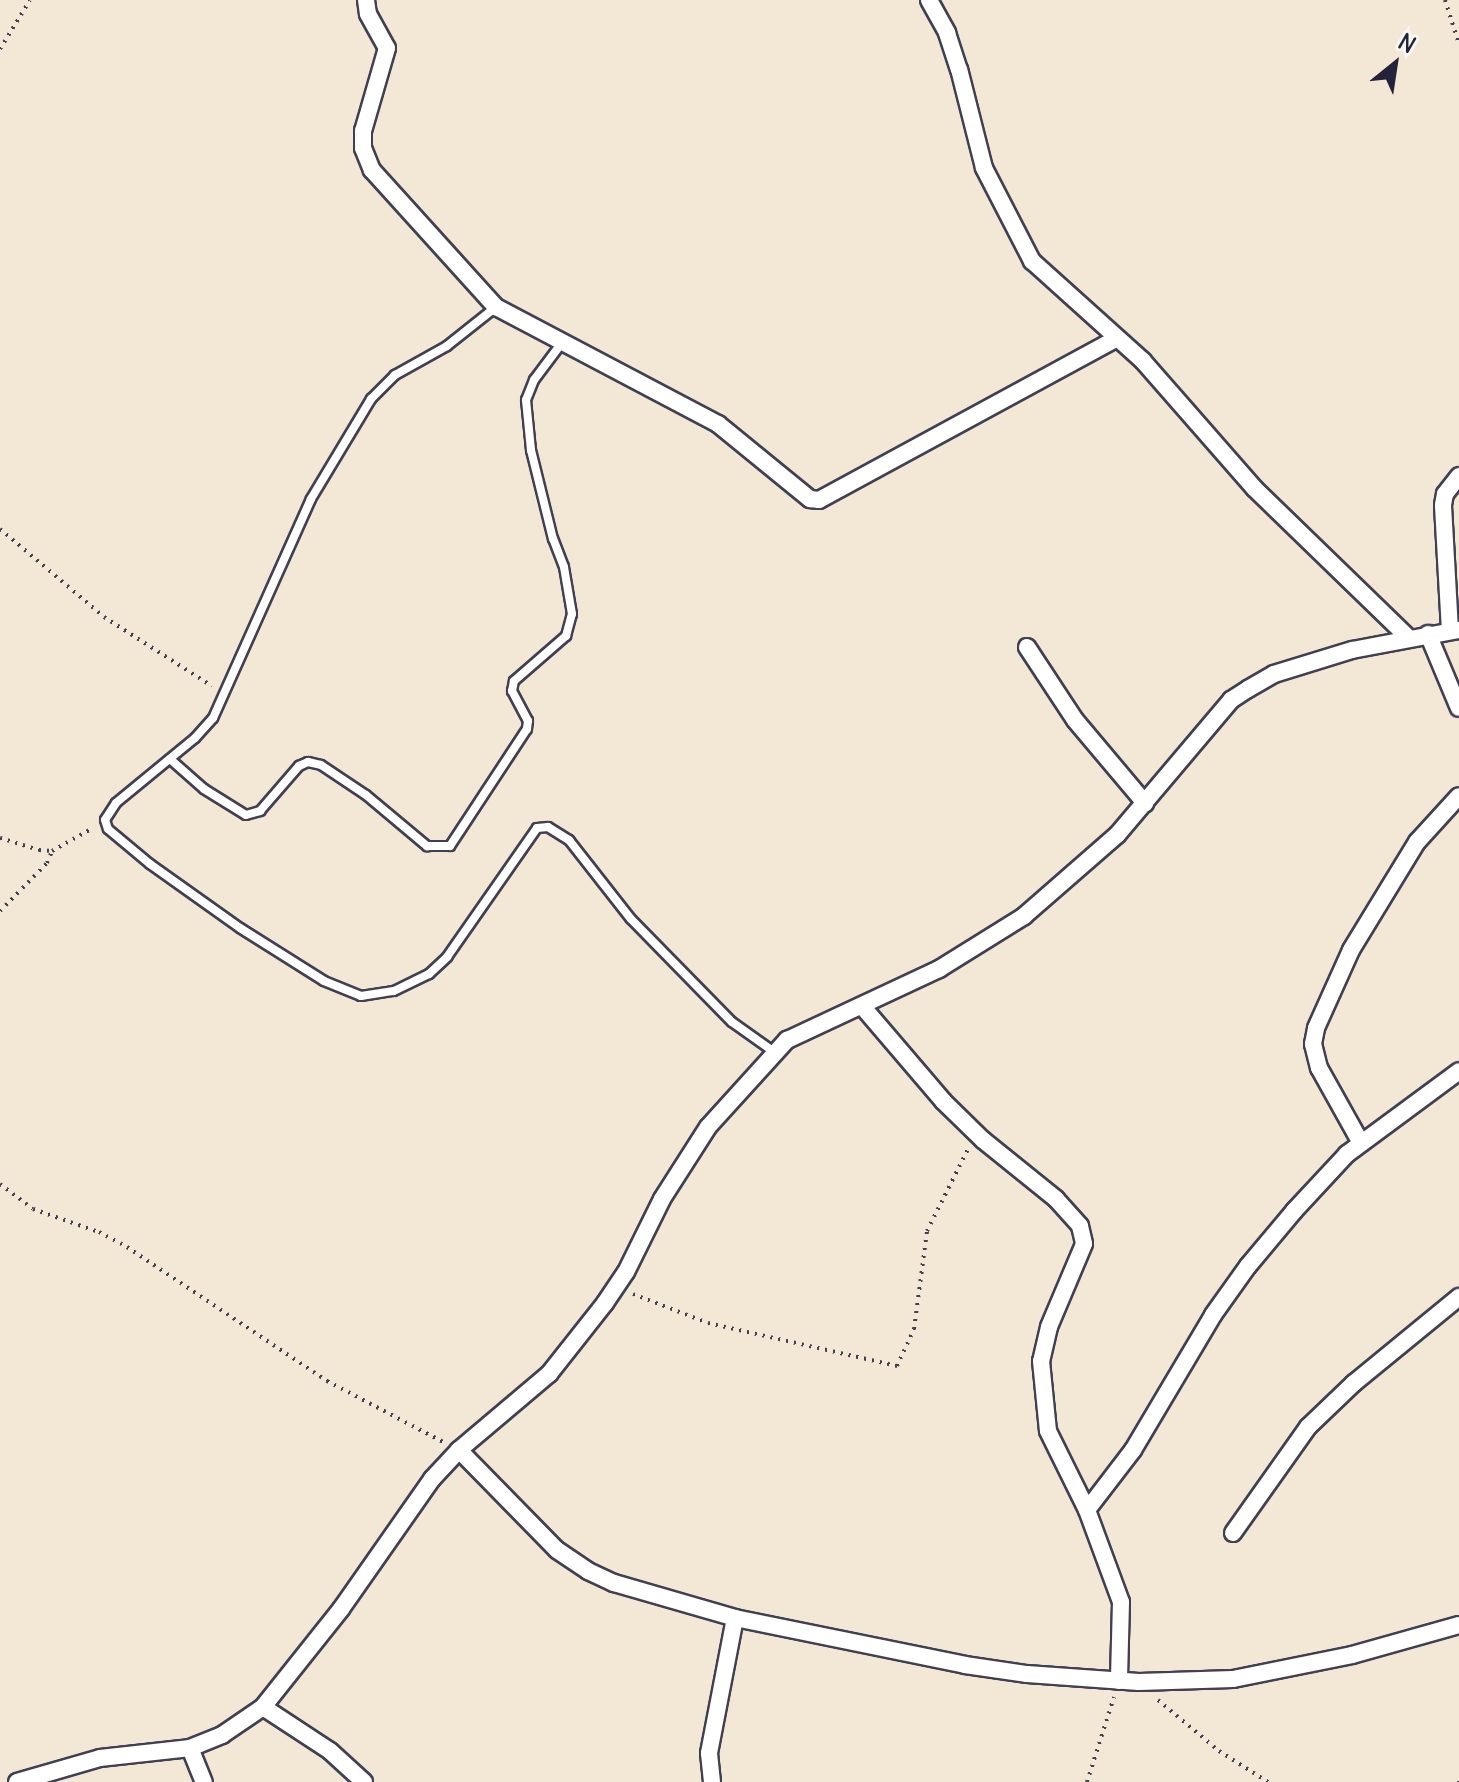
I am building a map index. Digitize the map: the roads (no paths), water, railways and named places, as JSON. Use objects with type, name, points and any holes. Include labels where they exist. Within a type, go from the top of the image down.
[{"type":"street","points":[[366,0],[368,14],[384,39],[386,59],[368,110],[363,148],[372,170],[496,307],[561,344],[718,424],[807,497],[819,500],[1115,339]]},
{"type":"street","points":[[929,0],[947,33],[959,69],[984,168],[1032,261],[1143,361],[1254,488],[1408,637]]},
{"type":"street","points":[[17,1782],[100,1758],[190,1748],[222,1735],[263,1707],[341,1609],[432,1479],[459,1450],[549,1374],[616,1287],[662,1199],[708,1127],[773,1051],[803,1031],[939,969],[1024,916],[1117,835],[1231,700],[1248,689],[1300,664],[1408,637],[1454,631],[1443,505],[1445,494],[1459,476]]},
{"type":"street","points":[[1428,634],[1459,708]]},
{"type":"street","points":[[1027,647],[1067,709],[1145,803]]},
{"type":"street","points":[[1361,1143],[1319,1068],[1313,1044],[1316,1028],[1351,950],[1417,842],[1459,796]]},
{"type":"street","points":[[862,1006],[943,1101],[976,1133],[1066,1208],[1083,1236],[1077,1266],[1049,1327],[1041,1361],[1048,1431],[1087,1510],[1121,1602],[1119,1681]]},
{"type":"street","points":[[1087,1510],[1133,1450],[1213,1315],[1248,1266],[1321,1181],[1361,1143],[1459,1071]]},
{"type":"street","points":[[1233,1533],[1308,1427],[1354,1383],[1459,1297]]},
{"type":"street","points":[[459,1450],[557,1550],[588,1571],[735,1618],[965,1665],[1027,1674],[1119,1681],[1233,1679],[1352,1655],[1459,1625]]},
{"type":"street","points":[[712,1782],[709,1753],[735,1618]]},
{"type":"street","points":[[263,1707],[330,1751],[364,1782]]},
{"type":"street","points":[[190,1748],[204,1782]]},
{"type":"lane","points":[[496,307],[447,346],[395,375],[371,399],[311,499],[213,718],[170,759],[116,803],[105,820],[116,839],[240,928],[324,981],[361,996],[394,991],[429,974],[447,957],[537,828],[554,829],[569,840],[652,940],[732,1022],[773,1051]]},
{"type":"lane","points":[[170,759],[204,789],[246,815],[260,811],[299,766],[308,762],[321,765],[366,795],[427,846],[450,846],[527,729],[528,721],[512,691],[514,681],[566,636],[572,614],[564,567],[553,539],[531,450],[526,400],[534,380],[561,344]]}]
